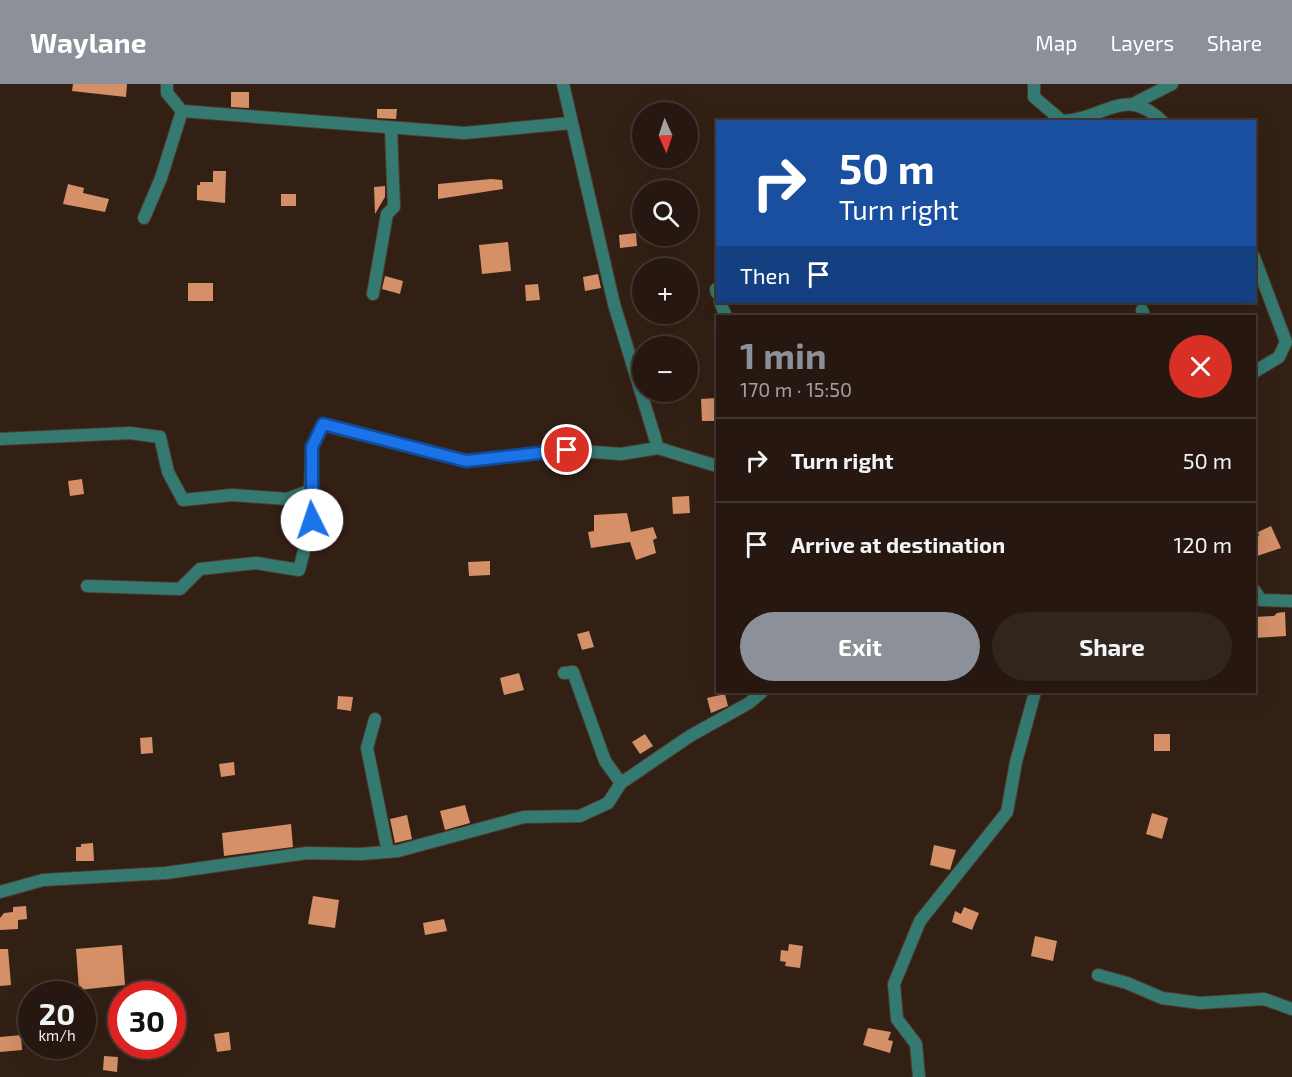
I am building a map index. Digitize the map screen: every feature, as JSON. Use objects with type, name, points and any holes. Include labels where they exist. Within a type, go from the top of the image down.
[{"type":"street","points":[[167,84],[167,93],[182,111],[464,133],[570,123]]},
{"type":"street","points":[[563,84],[570,123],[614,304],[658,448]]},
{"type":"street","points":[[1034,84],[1034,97],[1061,120]]},
{"type":"street","points":[[1133,104],[1173,84]]},
{"type":"street","points":[[1082,120],[1127,102],[1150,108],[1161,120]]},
{"type":"street","points":[[144,218],[182,111]]},
{"type":"street","points":[[373,294],[387,214],[394,207],[391,129]]},
{"type":"street","points":[[1256,262],[1286,342],[1279,357]]},
{"type":"street","points":[[1256,371],[1292,349]]},
{"type":"street","points":[[87,586],[180,589],[200,569],[256,563],[299,570],[312,520],[310,490],[312,447],[323,424],[466,461],[567,450],[621,454],[658,448],[716,466]]},
{"type":"street","points":[[0,439],[130,434],[160,437],[168,472],[183,500],[232,495],[287,499],[310,490]]},
{"type":"street","points":[[1256,597],[1292,601]]},
{"type":"street","points":[[564,673],[573,672],[605,761],[621,783]]},
{"type":"street","points":[[0,892],[43,880],[166,873],[308,853],[388,852],[524,817],[580,816],[608,803],[621,783],[760,693]]},
{"type":"street","points":[[919,1077],[916,1044],[897,1019],[894,984],[920,921],[1007,812],[1016,762],[1035,693]]},
{"type":"street","points":[[375,719],[367,748],[388,852]]},
{"type":"street","points":[[1098,975],[1127,983],[1162,998],[1200,1003],[1264,999],[1292,1009]]},
{"type":"building","points":[[73,84],[127,84],[126,97],[72,91]]},
{"type":"building","points":[[231,92],[249,92],[249,108],[231,107]]},
{"type":"building","points":[[377,109],[397,109],[396,119],[377,118]]},
{"type":"building","points":[[213,171],[226,171],[225,203],[197,200],[197,185],[200,185],[200,182],[213,182]]},
{"type":"building","points":[[502,180],[503,189],[438,199],[438,184]]},
{"type":"building","points":[[68,184],[84,188],[83,193],[109,199],[105,212],[63,204]]},
{"type":"building","points":[[385,186],[385,197],[375,214],[374,187]]},
{"type":"building","points":[[281,194],[296,194],[296,206],[281,206]]},
{"type":"building","points":[[632,233],[632,246],[637,246],[620,248],[619,235]]},
{"type":"building","points":[[508,242],[511,271],[482,274],[479,245]]},
{"type":"building","points":[[598,274],[601,288],[585,291],[583,277]]},
{"type":"building","points":[[385,276],[403,281],[400,294],[382,289]]},
{"type":"building","points":[[188,283],[213,283],[213,301],[188,301]]},
{"type":"building","points":[[538,284],[540,300],[526,301],[525,285]]},
{"type":"building","points":[[716,398],[716,421],[702,421],[701,399]]},
{"type":"building","points":[[82,479],[84,494],[70,496],[68,481]]},
{"type":"building","points":[[689,496],[690,513],[673,514],[672,497]]},
{"type":"building","points":[[627,513],[631,532],[653,527],[657,538],[653,540],[656,553],[636,560],[630,542],[591,548],[588,532],[594,531],[594,515]]},
{"type":"building","points":[[1271,526],[1281,548],[1257,556],[1258,532]]},
{"type":"building","points":[[490,561],[490,575],[469,576],[468,562]]},
{"type":"building","points":[[1285,612],[1286,636],[1256,638],[1256,617],[1274,616]]},
{"type":"building","points":[[589,631],[594,647],[582,650],[577,634]]},
{"type":"building","points":[[519,673],[524,690],[504,695],[500,678]]},
{"type":"building","points":[[725,694],[728,706],[711,713],[707,698]]},
{"type":"building","points":[[338,696],[353,697],[351,711],[337,709]]},
{"type":"building","points":[[645,734],[653,746],[640,754],[632,742]]},
{"type":"building","points":[[1154,734],[1170,734],[1170,751],[1154,751]]},
{"type":"building","points":[[152,737],[153,753],[141,754],[140,738]]},
{"type":"building","points":[[234,762],[235,775],[221,777],[219,764]]},
{"type":"building","points":[[465,805],[470,823],[445,830],[440,811]]},
{"type":"building","points":[[1152,813],[1168,818],[1162,839],[1146,834]]},
{"type":"building","points":[[407,815],[412,839],[395,843],[390,819]]},
{"type":"building","points":[[291,824],[293,847],[224,856],[222,833]]},
{"type":"building","points":[[93,843],[94,861],[76,861],[76,847]]},
{"type":"building","points":[[934,845],[956,850],[950,870],[930,865]]},
{"type":"building","points":[[313,896],[339,900],[335,928],[308,924]]},
{"type":"building","points":[[26,906],[27,919],[18,920],[18,929],[0,930],[0,918],[4,913],[13,912],[13,907]]},
{"type":"building","points":[[964,907],[979,913],[972,930],[952,922],[955,911],[961,914]]},
{"type":"building","points":[[444,919],[447,931],[425,935],[423,923]]},
{"type":"building","points":[[1035,936],[1057,941],[1053,961],[1031,956]]},
{"type":"building","points":[[789,944],[803,946],[800,968],[785,966],[786,962],[780,961],[781,950],[788,951]]},
{"type":"building","points":[[122,945],[125,981],[108,981],[108,987],[96,988],[96,981],[78,981],[76,949]]},
{"type":"building","points":[[0,949],[8,949],[11,985],[0,986]]},
{"type":"building","points":[[868,1028],[891,1032],[888,1040],[893,1041],[890,1053],[863,1045]]},
{"type":"building","points":[[229,1032],[231,1050],[217,1052],[214,1034]]},
{"type":"building","points":[[18,1035],[18,1050],[0,1052],[0,1037]]},
{"type":"building","points":[[104,1056],[108,1056],[108,1059],[118,1059],[117,1072],[103,1070]]},
{"type":"route","points":[[312,520],[310,490],[312,447],[323,424],[466,461],[567,450]]}]
